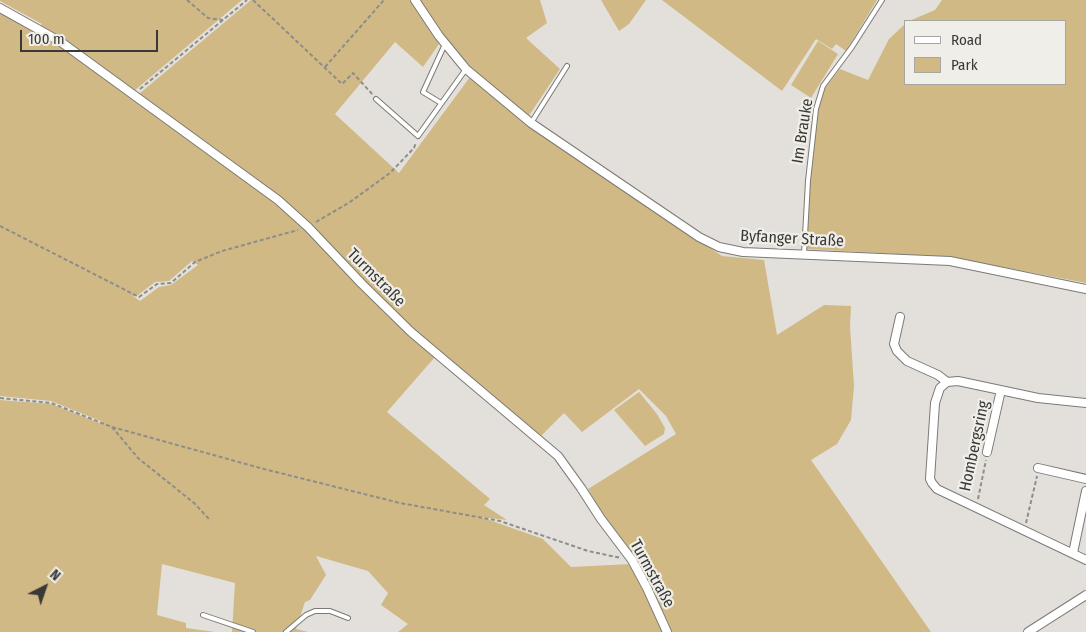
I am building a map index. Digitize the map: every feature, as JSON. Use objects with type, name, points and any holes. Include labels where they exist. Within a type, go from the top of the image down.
[{"type":"street","name":"Byfanger Straße","points":[[415,0],[445,44],[466,69],[531,123],[699,237],[719,247],[743,252],[950,261],[1086,289]]},
{"type":"street","name":"Turmstraße","points":[[0,8],[61,42],[134,93],[278,200],[411,332],[558,456],[632,560],[648,588],[667,632]]},
{"type":"street","name":"Hombergsring","points":[[900,317],[894,344],[896,351],[908,361],[938,375],[947,382],[964,382],[1050,400],[1086,403]]},
{"type":"street","name":"Hombergsring","points":[[947,382],[940,388],[935,402],[930,479],[932,483],[937,489],[1086,560]]},
{"type":"street","name":"Hombergsring","points":[[987,452],[1001,390]]},
{"type":"street","points":[[1038,468],[1086,479]]},
{"type":"street","points":[[1073,553],[1086,491]]},
{"type":"street","points":[[1028,632],[1086,595]]},
{"type":"lane","name":"Im Brauke","points":[[804,254],[808,181],[816,109],[824,86],[882,0]]},
{"type":"lane","points":[[441,103],[423,92],[445,44]]},
{"type":"lane","points":[[531,123],[567,66]]},
{"type":"lane","points":[[376,99],[418,136],[466,69]]},
{"type":"lane","points":[[286,632],[306,616],[316,611],[330,611],[348,618]]},
{"type":"lane","points":[[203,615],[253,632]]},
{"type":"path","points":[[187,0],[208,18],[223,20]]},
{"type":"path","points":[[134,93],[143,88],[247,0]]},
{"type":"path","points":[[253,0],[342,84],[353,72],[376,99]]},
{"type":"path","points":[[325,68],[384,0]]},
{"type":"path","points":[[0,226],[139,297],[157,284],[171,283],[194,262],[222,251],[308,228],[350,202],[390,173],[414,148],[418,136]]},
{"type":"path","points":[[0,398],[51,403],[112,428],[264,470],[400,503],[500,521],[588,551],[632,560]]},
{"type":"path","points":[[112,428],[138,458],[194,503],[209,519]]},
{"type":"path","name":"Hombergsring","points":[[976,507],[987,452]]},
{"type":"path","points":[[1024,530],[1038,468]]},
{"type":"green space","points":[[0,0],[242,0],[134,91],[39,27],[42,24]]},
{"type":"green space","points":[[251,0],[410,0],[439,44],[423,67],[395,42],[335,114],[399,173],[470,77],[553,142],[722,256],[764,260],[777,335],[824,305],[851,306],[850,326],[854,386],[851,420],[837,444],[811,460],[931,632],[670,632],[638,560],[605,518],[588,489],[676,434],[666,416],[639,389],[582,432],[564,413],[541,436],[410,327],[286,204],[238,166],[139,94]]},
{"type":"green space","points":[[420,0],[540,0],[547,23],[526,38],[560,69],[528,117],[473,71],[449,45]]},
{"type":"green space","points":[[601,0],[646,0],[629,24],[619,31]]},
{"type":"green space","points":[[662,0],[877,0],[846,51],[836,44],[832,49],[816,39],[782,91]]},
{"type":"green space","points":[[942,0],[1086,0],[1086,283],[951,257],[806,249],[810,180],[818,110],[825,88],[840,69],[868,80],[889,39],[904,25],[904,85],[1066,85],[1066,20],[911,20],[935,10]]},
{"type":"green space","points":[[0,11],[59,43],[263,191],[299,223],[435,357],[387,412],[490,499],[484,505],[507,520],[481,517],[543,539],[571,567],[631,564],[645,588],[664,632],[398,632],[408,624],[381,605],[388,593],[368,571],[316,556],[326,575],[310,600],[305,602],[296,629],[308,632],[232,632],[235,583],[162,564],[157,615],[186,623],[186,628],[215,632],[0,632],[0,400],[51,404],[102,424],[103,422],[51,401],[0,396]],"holes":[[[192,261],[198,265],[171,285],[159,287],[140,301],[133,296],[138,295],[155,282],[169,281]]]},
{"type":"green space","points":[[818,41],[838,54],[811,98],[791,85]]},
{"type":"green space","points":[[639,392],[657,414],[665,428],[664,434],[645,446],[614,410]]}]
